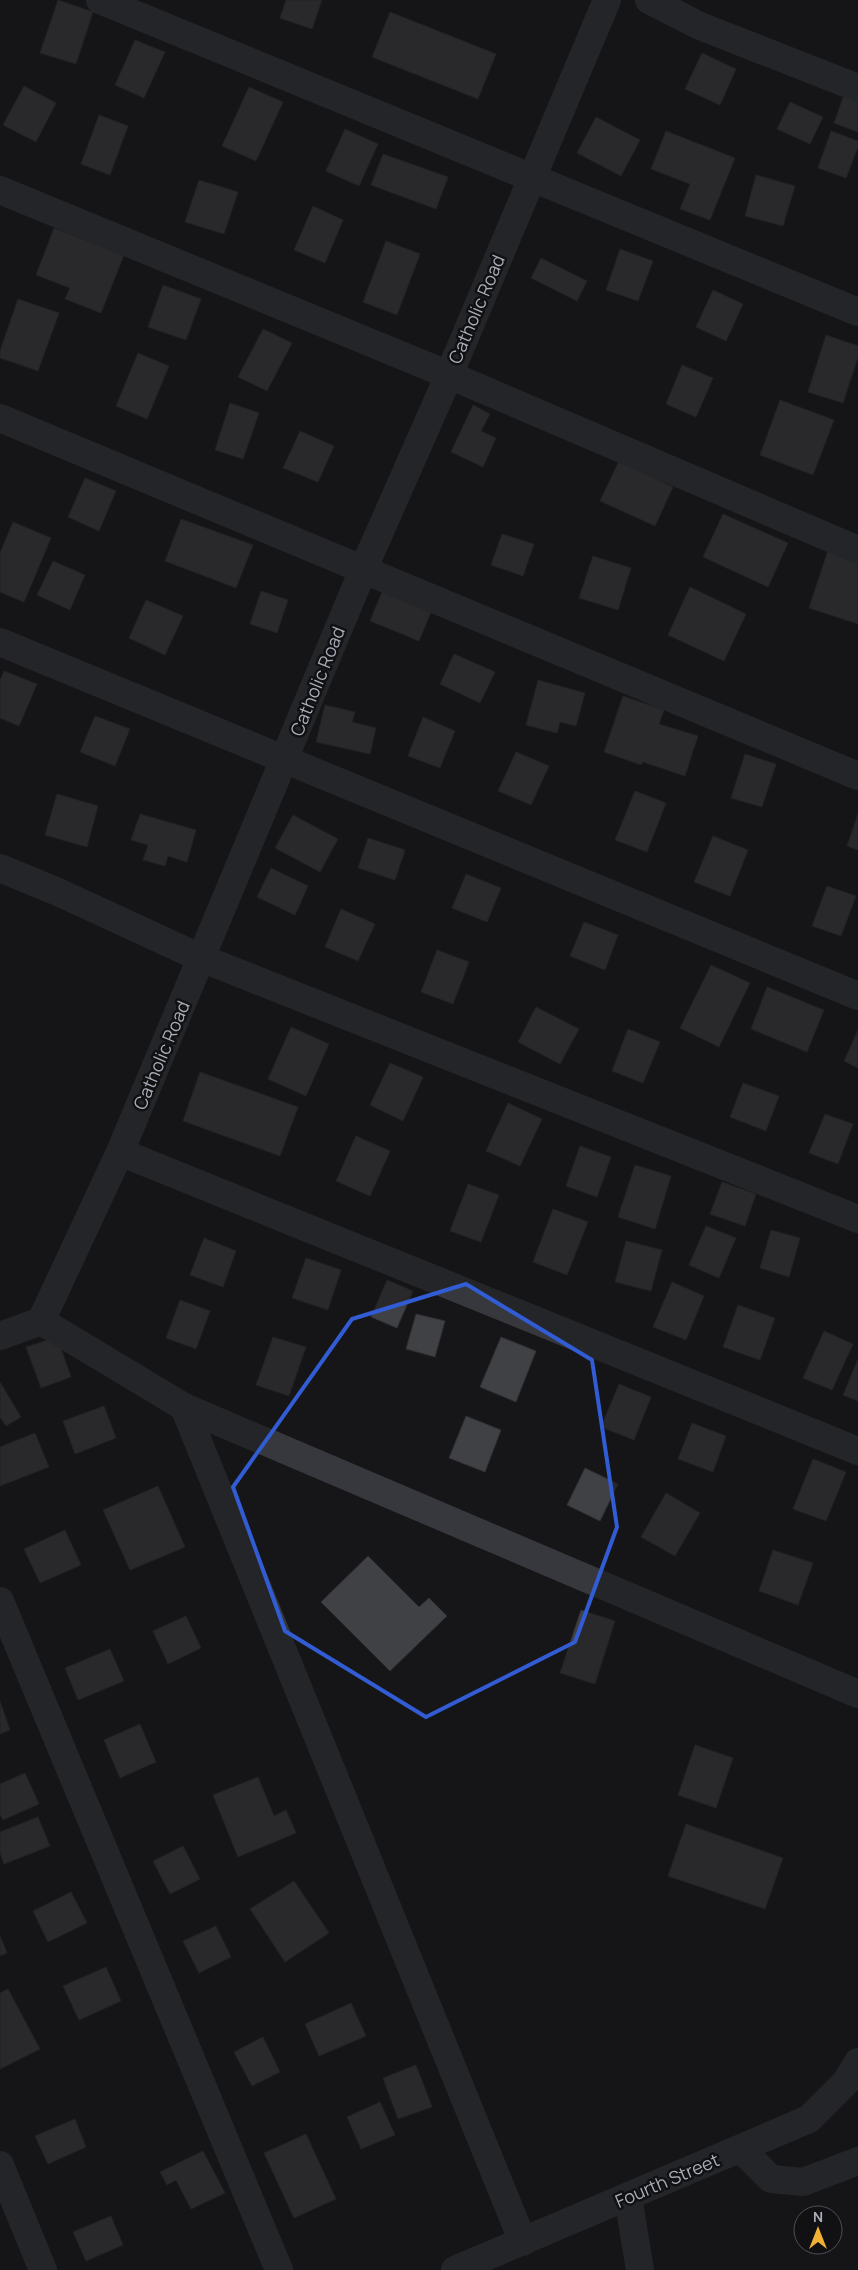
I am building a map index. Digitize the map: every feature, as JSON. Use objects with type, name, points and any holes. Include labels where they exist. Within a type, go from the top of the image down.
[{"type":"street","points":[[100,0],[858,312]]},
{"type":"street","name":"Catholic Road","points":[[41,1321],[120,1152],[363,570],[449,375],[607,0]]},
{"type":"street","points":[[649,0],[700,26],[858,88]]},
{"type":"street","points":[[0,190],[449,375],[858,550]]},
{"type":"street","points":[[0,418],[858,776]]},
{"type":"street","points":[[0,642],[858,996]]},
{"type":"street","points":[[0,868],[58,892],[201,958],[858,1219]]},
{"type":"street","points":[[120,1152],[858,1451]]},
{"type":"street","points":[[0,1336],[41,1321],[184,1407],[858,1694]]},
{"type":"street","points":[[184,1407],[523,2242]]},
{"type":"street","points":[[0,1601],[279,2270]]},
{"type":"street","name":"Fourth Street","points":[[454,2270],[809,2119],[846,2082],[858,2062]]},
{"type":"street","points":[[741,2149],[771,2179],[803,2182],[858,2161]]},
{"type":"street","points":[[0,2165],[43,2270]]},
{"type":"street","points":[[628,2196],[640,2270]]},
{"type":"highlighted area","points":[[466,1284],[592,1360],[617,1527],[575,1642],[426,1717],[285,1631],[233,1487],[352,1319]]},
{"type":"building","points":[[58,0],[93,12],[76,64],[40,53]]},
{"type":"building","points":[[286,0],[322,0],[312,29],[280,18]]},
{"type":"building","points":[[390,12],[496,54],[478,99],[372,57]]},
{"type":"building","points":[[135,40],[165,52],[144,98],[115,85]]},
{"type":"building","points":[[702,53],[736,69],[720,105],[685,89]]},
{"type":"building","points":[[24,86],[56,103],[36,142],[3,125]]},
{"type":"building","points":[[249,87],[283,102],[256,161],[222,146]]},
{"type":"building","points":[[845,92],[858,97],[858,132],[834,123]]},
{"type":"building","points":[[790,102],[823,117],[810,144],[777,129]]},
{"type":"building","points":[[99,115],[128,126],[110,175],[81,164]]},
{"type":"building","points":[[596,117],[640,140],[621,176],[577,153]]},
{"type":"building","points":[[345,129],[378,144],[359,186],[326,171]]},
{"type":"building","points":[[666,131],[735,158],[710,220],[680,209],[690,184],[651,169]]},
{"type":"building","points":[[831,131],[858,141],[858,147],[846,178],[818,168]]},
{"type":"building","points":[[383,154],[448,177],[436,209],[371,185]]},
{"type":"building","points":[[756,175],[795,186],[783,226],[745,216]]},
{"type":"building","points":[[199,180],[238,192],[224,234],[185,222]]},
{"type":"building","points":[[313,206],[343,220],[325,263],[294,250]]},
{"type":"building","points":[[54,228],[124,255],[101,313],[65,299],[70,288],[36,275]]},
{"type":"building","points":[[386,241],[420,254],[397,315],[363,302]]},
{"type":"building","points":[[620,249],[653,261],[638,301],[606,290]]},
{"type":"building","points":[[541,258],[587,281],[577,301],[531,278]]},
{"type":"building","points":[[163,285],[201,299],[186,340],[148,327]]},
{"type":"building","points":[[713,290],[743,304],[726,341],[696,327]]},
{"type":"building","points":[[18,299],[59,313],[38,371],[0,358],[0,351]]},
{"type":"building","points":[[263,329],[292,343],[267,391],[238,377]]},
{"type":"building","points":[[826,335],[858,346],[858,357],[843,403],[808,392]]},
{"type":"building","points":[[138,353],[169,366],[147,419],[116,406]]},
{"type":"building","points":[[682,365],[713,378],[696,417],[666,404]]},
{"type":"building","points":[[780,400],[834,420],[813,475],[760,455]]},
{"type":"building","points":[[230,403],[259,413],[243,459],[215,450]]},
{"type":"building","points":[[473,405],[490,414],[481,431],[496,438],[483,467],[451,452]]},
{"type":"building","points":[[300,431],[334,446],[318,482],[283,468]]},
{"type":"building","points":[[619,461],[673,487],[655,526],[600,501]]},
{"type":"building","points":[[85,478],[116,491],[99,531],[68,517]]},
{"type":"building","points":[[723,514],[788,543],[768,587],[703,557]]},
{"type":"building","points":[[181,519],[253,545],[236,588],[165,561]]},
{"type":"building","points":[[13,522],[51,538],[24,602],[0,592],[0,553]]},
{"type":"building","points":[[502,534],[534,544],[523,576],[491,565]]},
{"type":"building","points":[[828,550],[858,560],[858,624],[809,608]]},
{"type":"building","points":[[593,556],[631,568],[618,610],[579,598]]},
{"type":"building","points":[[53,561],[85,575],[70,610],[37,595]]},
{"type":"building","points":[[384,587],[433,607],[419,641],[370,621]]},
{"type":"building","points":[[690,587],[746,614],[724,661],[668,635]]},
{"type":"building","points":[[261,591],[288,600],[277,633],[250,624]]},
{"type":"building","points":[[146,600],[183,616],[165,655],[129,638]]},
{"type":"building","points":[[454,654],[495,672],[480,703],[440,684]]},
{"type":"building","points":[[4,671],[37,684],[19,726],[0,718],[0,680]]},
{"type":"building","points":[[538,680],[585,693],[576,726],[560,722],[557,733],[526,725]]},
{"type":"building","points":[[623,696],[664,710],[659,724],[698,736],[685,776],[643,762],[641,765],[604,752]]},
{"type":"building","points":[[325,705],[355,712],[352,722],[376,728],[370,754],[316,742]]},
{"type":"building","points":[[95,716],[130,729],[115,766],[80,752]]},
{"type":"building","points":[[423,717],[455,731],[440,768],[408,756]]},
{"type":"building","points":[[516,752],[549,766],[531,805],[498,791]]},
{"type":"building","points":[[745,754],[776,764],[762,807],[731,798]]},
{"type":"building","points":[[635,791],[666,803],[647,852],[615,840]]},
{"type":"building","points":[[57,794],[98,806],[87,847],[45,835]]},
{"type":"building","points":[[140,814],[196,830],[187,862],[168,856],[165,866],[143,860],[148,845],[131,840]]},
{"type":"building","points":[[858,814],[858,850],[847,846]]},
{"type":"building","points":[[293,815],[338,839],[320,872],[275,848]]},
{"type":"building","points":[[713,836],[748,850],[730,896],[694,882]]},
{"type":"building","points":[[368,838],[405,850],[395,880],[358,868]]},
{"type":"building","points":[[271,868],[308,886],[295,915],[257,897]]},
{"type":"building","points":[[466,874],[501,888],[487,922],[452,908]]},
{"type":"building","points":[[827,886],[856,896],[841,936],[812,926]]},
{"type":"building","points":[[341,909],[375,924],[358,961],[325,947]]},
{"type":"building","points":[[584,922],[618,935],[605,970],[570,956]]},
{"type":"building","points":[[437,950],[469,962],[453,1004],[421,992]]},
{"type":"building","points":[[711,965],[750,983],[719,1047],[680,1028]]},
{"type":"building","points":[[767,987],[824,1010],[807,1052],[751,1029]]},
{"type":"building","points":[[536,1007],[579,1029],[560,1064],[518,1042]]},
{"type":"building","points":[[291,1027],[329,1044],[306,1096],[268,1079]]},
{"type":"building","points":[[628,1029],[660,1042],[643,1083],[612,1071]]},
{"type":"building","points":[[858,1030],[858,1068],[844,1061]]},
{"type":"building","points":[[390,1063],[423,1077],[403,1121],[370,1105]]},
{"type":"building","points":[[200,1072],[298,1107],[280,1156],[183,1121]]},
{"type":"building","points":[[743,1083],[779,1096],[766,1131],[730,1117]]},
{"type":"building","points":[[508,1103],[542,1119],[520,1166],[486,1151]]},
{"type":"building","points":[[825,1114],[853,1124],[838,1164],[809,1153]]},
{"type":"building","points":[[356,1136],[390,1151],[370,1196],[336,1181]]},
{"type":"building","points":[[580,1146],[611,1157],[597,1197],[566,1186]]},
{"type":"building","points":[[635,1165],[671,1176],[655,1229],[618,1217]]},
{"type":"building","points":[[722,1182],[756,1194],[745,1226],[710,1214]]},
{"type":"building","points":[[468,1184],[499,1195],[481,1242],[450,1231]]},
{"type":"building","points":[[553,1209],[588,1222],[567,1275],[533,1262]]},
{"type":"building","points":[[706,1226],[736,1238],[719,1278],[689,1265]]},
{"type":"building","points":[[771,1230],[800,1238],[789,1277],[760,1268]]},
{"type":"building","points":[[204,1238],[236,1251],[223,1287],[190,1275]]},
{"type":"building","points":[[626,1241],[662,1250],[651,1291],[615,1282]]},
{"type":"building","points":[[306,1258],[341,1270],[328,1310],[292,1298]]},
{"type":"building","points":[[387,1280],[413,1291],[397,1328],[371,1317]]},
{"type":"building","points":[[672,1282],[704,1296],[686,1340],[653,1327]]},
{"type":"building","points":[[180,1300],[210,1311],[196,1349],[166,1338]]},
{"type":"building","points":[[738,1305],[775,1318],[760,1360],[723,1347]]},
{"type":"building","points":[[416,1314],[445,1321],[435,1357],[406,1349]]},
{"type":"building","points":[[824,1331],[853,1344],[832,1390],[803,1378]]},
{"type":"building","points":[[57,1337],[71,1377],[41,1388],[26,1347]]},
{"type":"building","points":[[273,1337],[306,1347],[289,1396],[256,1385]]},
{"type":"building","points":[[501,1337],[536,1351],[516,1402],[480,1387]]},
{"type":"building","points":[[858,1359],[858,1401],[843,1395]]},
{"type":"building","points":[[0,1382],[21,1417],[6,1426],[0,1417]]},
{"type":"building","points":[[619,1384],[651,1397],[634,1440],[601,1427]]},
{"type":"building","points":[[104,1406],[116,1438],[75,1454],[63,1421]]},
{"type":"building","points":[[466,1416],[501,1430],[485,1472],[449,1458]]},
{"type":"building","points":[[692,1423],[726,1436],[713,1472],[678,1459]]},
{"type":"building","points":[[35,1433],[49,1467],[0,1486],[0,1447]]},
{"type":"building","points":[[813,1459],[846,1472],[826,1521],[793,1509]]},
{"type":"building","points":[[585,1468],[618,1484],[600,1521],[567,1505]]},
{"type":"building","points":[[158,1486],[185,1547],[130,1570],[103,1510]]},
{"type":"building","points":[[666,1493],[700,1513],[675,1556],[641,1537]]},
{"type":"building","points":[[65,1530],[81,1565],[40,1583],[24,1549]]},
{"type":"building","points":[[773,1550],[813,1563],[798,1605],[759,1591]]},
{"type":"building","points":[[368,1556],[419,1607],[429,1598],[447,1616],[390,1671],[321,1602]]},
{"type":"building","points":[[581,1610],[615,1621],[595,1684],[560,1673]]},
{"type":"building","points":[[186,1616],[201,1648],[168,1664],[153,1631]]},
{"type":"building","points":[[110,1649],[124,1681],[78,1700],[65,1668]]},
{"type":"building","points":[[0,1701],[10,1730],[0,1734]]},
{"type":"building","points":[[140,1724],[156,1762],[120,1778],[104,1740]]},
{"type":"building","points":[[695,1745],[733,1758],[716,1808],[678,1795]]},
{"type":"building","points":[[25,1773],[39,1804],[3,1820],[0,1814],[0,1784]]},
{"type":"building","points":[[258,1777],[274,1816],[286,1810],[296,1833],[238,1857],[213,1795]]},
{"type":"building","points":[[38,1817],[50,1846],[4,1864],[0,1853],[0,1832]]},
{"type":"building","points":[[686,1824],[783,1858],[765,1909],[668,1876]]},
{"type":"building","points":[[183,1846],[200,1879],[170,1894],[153,1861]]},
{"type":"building","points":[[294,1881],[329,1933],[285,1962],[250,1909]]},
{"type":"building","points":[[71,1892],[87,1923],[48,1942],[33,1911]]},
{"type":"building","points":[[216,1926],[231,1957],[199,1973],[183,1941]]},
{"type":"building","points":[[0,1936],[7,1953],[0,1956]]},
{"type":"building","points":[[106,1967],[121,2001],[79,2020],[63,1986]]},
{"type":"building","points":[[8,1989],[40,2049],[0,2069],[0,1993]]},
{"type":"building","points":[[351,2003],[366,2036],[319,2056],[305,2024]]},
{"type":"building","points":[[263,2037],[280,2072],[252,2086],[234,2052]]},
{"type":"building","points":[[416,2065],[432,2107],[398,2119],[383,2078]]},
{"type":"building","points":[[380,2102],[395,2135],[361,2149],[347,2117]]},
{"type":"building","points":[[75,2119],[86,2147],[48,2164],[35,2136]]},
{"type":"building","points":[[306,2134],[336,2199],[294,2218],[264,2153]]},
{"type":"building","points":[[203,2151],[225,2193],[191,2209],[176,2180],[167,2185],[160,2172]]},
{"type":"building","points":[[111,2216],[123,2245],[86,2261],[73,2232]]}]
